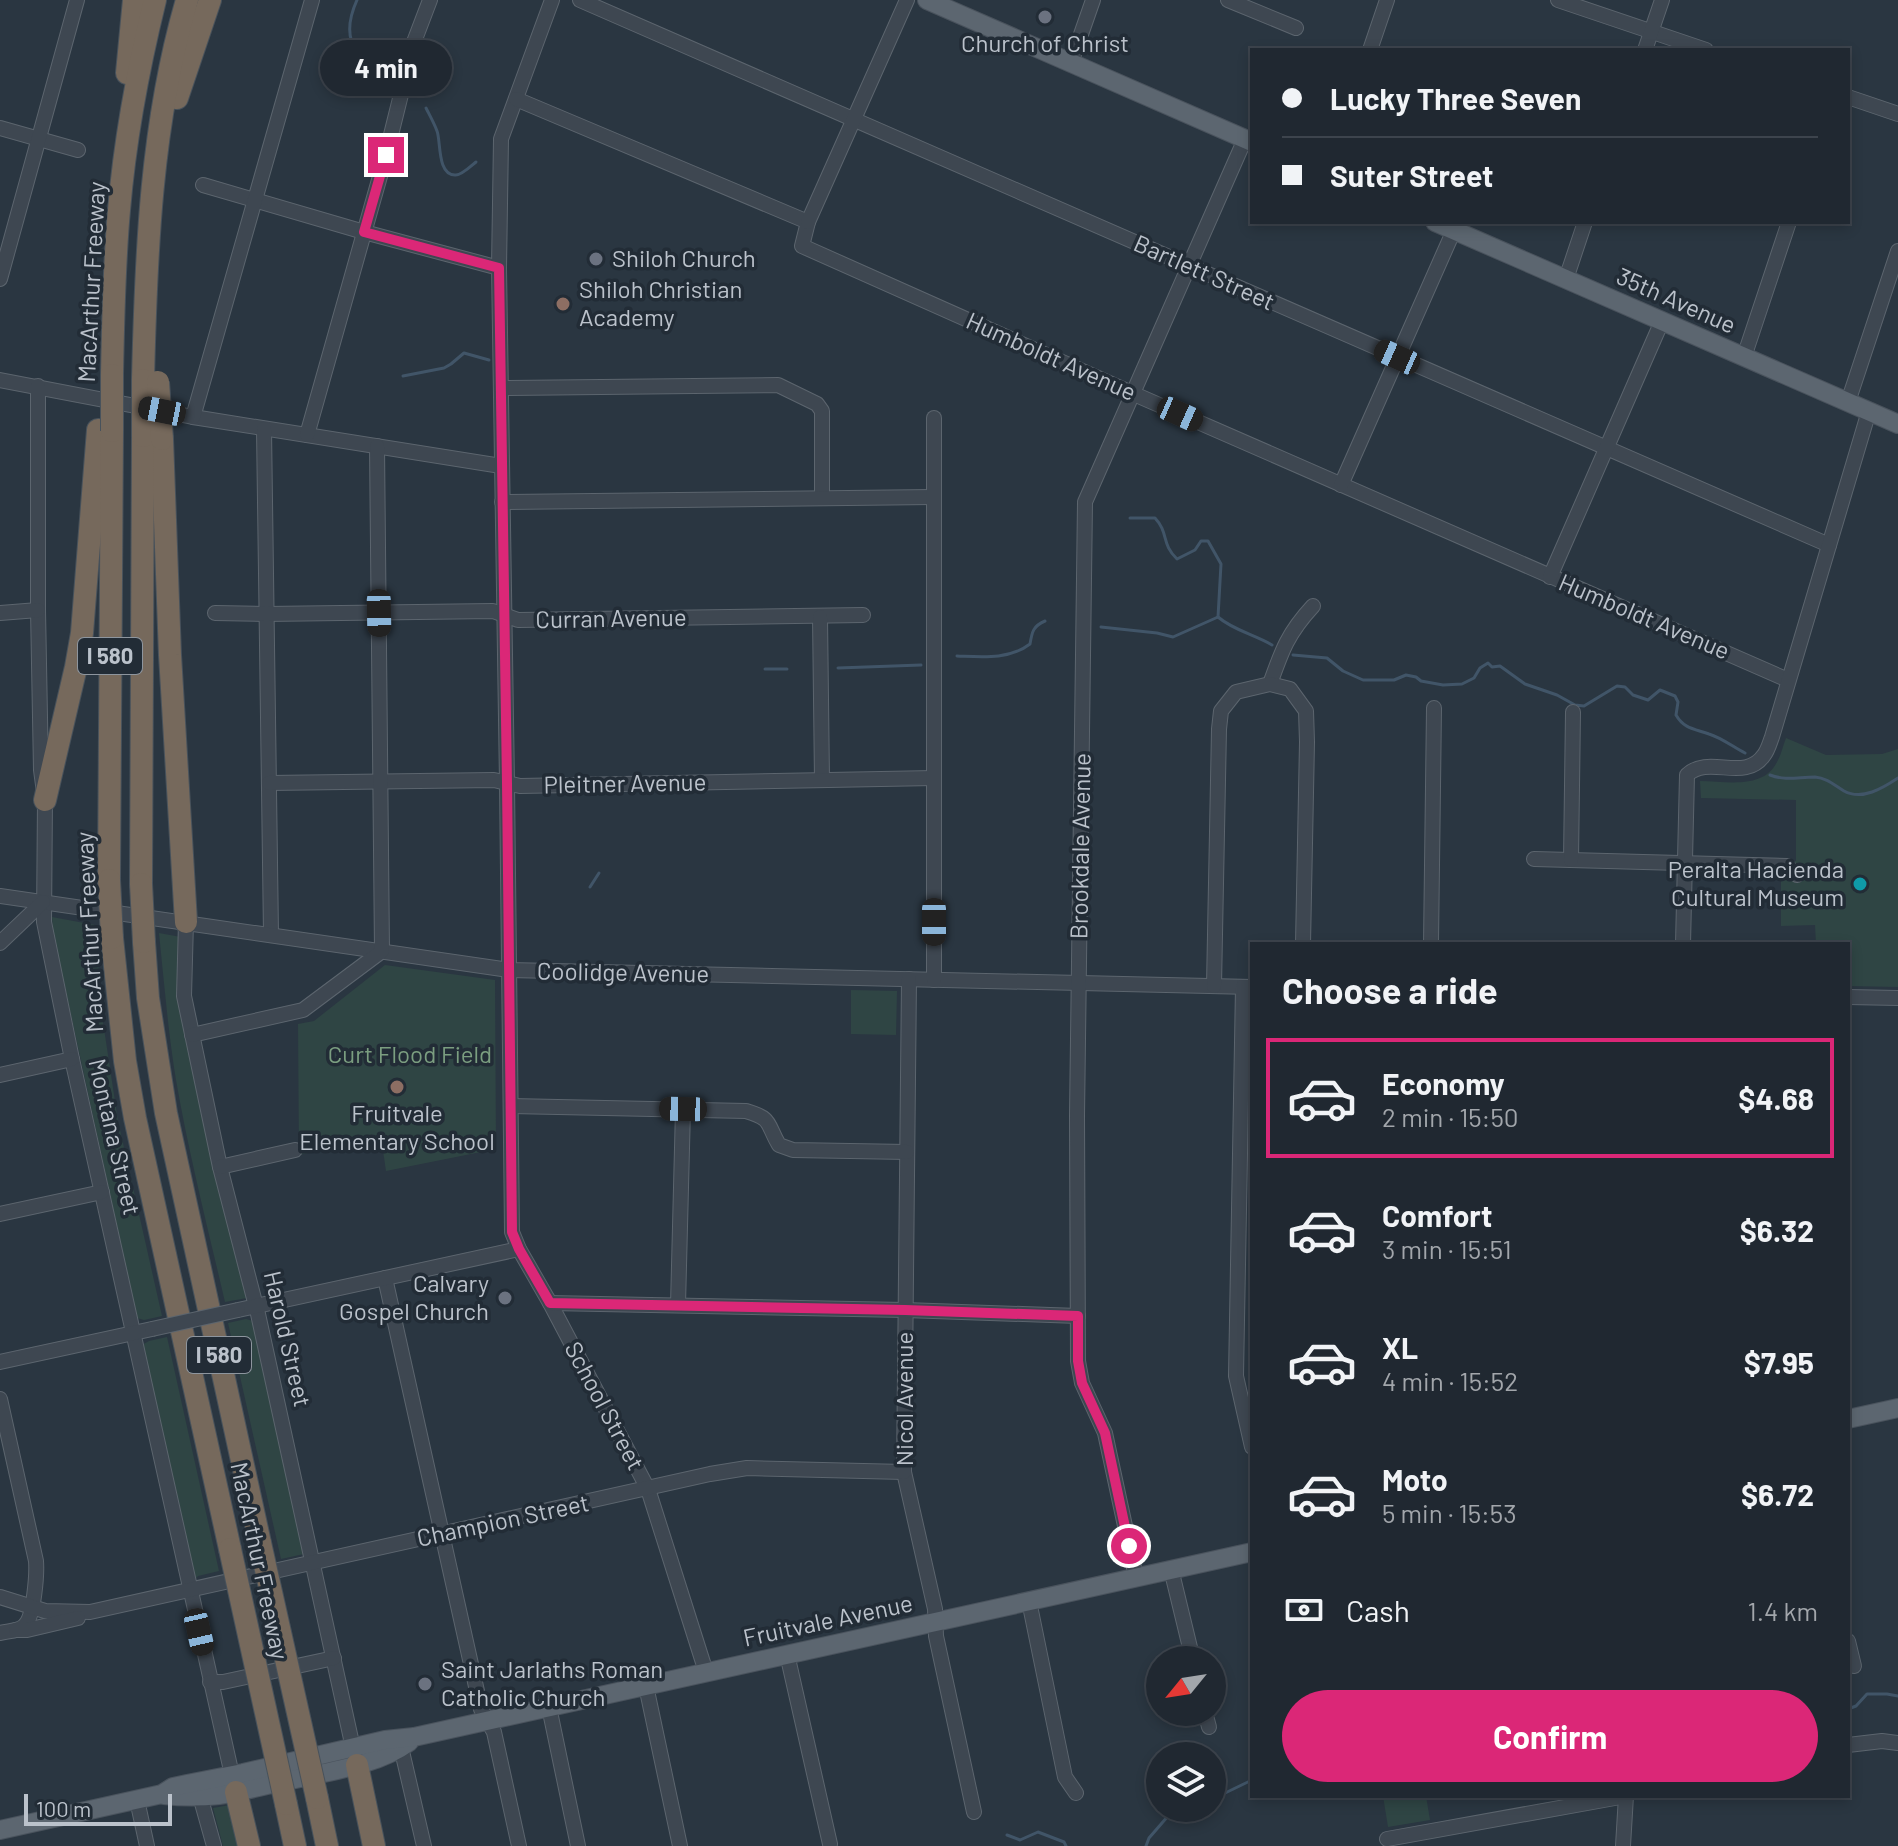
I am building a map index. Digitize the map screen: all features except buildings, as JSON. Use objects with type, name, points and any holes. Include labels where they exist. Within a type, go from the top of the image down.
[{"type":"highway","points":[[125,154],[127,63],[134,0]]},
{"type":"highway","name":"MacArthur Freeway","points":[[155,0],[140,63],[125,154],[115,269],[106,328],[109,880],[112,938],[125,1061],[135,1118],[295,1846]]},
{"type":"highway","points":[[186,922],[171,667],[152,438],[147,252],[156,159],[187,0]]},
{"type":"highway","points":[[156,159],[210,0]]},
{"type":"highway","points":[[45,800],[82,633],[105,430]]},
{"type":"highway","name":"MacArthur Freeway","points":[[152,438],[141,884],[148,998],[166,1113],[327,1846]]},
{"type":"highway","points":[[355,1756],[374,1846]]},
{"type":"highway","points":[[234,1784],[249,1846]]},
{"type":"main road","points":[[927,0],[1248,140]]},
{"type":"main road","name":"35th Avenue","points":[[1440,224],[1898,424]]},
{"type":"main road","points":[[1850,1419],[1898,1408]]},
{"type":"main road","name":"Fruitvale Avenue","points":[[162,1794],[200,1796],[234,1784],[487,1721],[1250,1552]]},
{"type":"main road","points":[[200,1796],[211,1779]]},
{"type":"main road","name":"Fruitvale Avenue","points":[[0,1830],[162,1794],[173,1787],[211,1779],[234,1784]]},
{"type":"street","points":[[0,279],[77,0]]},
{"type":"street","points":[[193,417],[312,0]]},
{"type":"street","points":[[307,435],[400,104],[414,42],[430,0]]},
{"type":"street","name":"School Street","points":[[552,0],[501,139],[499,268],[512,1232],[648,1489],[706,1672]]},
{"type":"street","name":"Bartlett Street","points":[[580,0],[1829,545]]},
{"type":"street","points":[[516,99],[808,222],[907,0]]},
{"type":"street","points":[[1071,63],[1093,0]]},
{"type":"street","points":[[1228,0],[1296,28]]},
{"type":"street","points":[[1371,48],[1387,0]]},
{"type":"street","points":[[1558,0],[1700,48]]},
{"type":"street","points":[[1646,48],[1662,0]]},
{"type":"street","points":[[1850,98],[1898,114]]},
{"type":"street","points":[[0,128],[78,150]]},
{"type":"street","name":"Brookdale Avenue","points":[[1136,1577],[1105,1433],[1082,1383],[1078,1361],[1085,502],[1248,140]]},
{"type":"street","points":[[203,185],[499,268]]},
{"type":"street","name":"Humboldt Avenue","points":[[808,222],[802,246],[1788,680]]},
{"type":"street","points":[[1566,279],[1584,224]]},
{"type":"street","points":[[1744,357],[1788,224]]},
{"type":"street","points":[[1341,485],[1454,230]]},
{"type":"street","points":[[1848,402],[1898,251]]},
{"type":"street","points":[[1550,577],[1662,321]]},
{"type":"street","points":[[0,380],[193,417],[501,466]]},
{"type":"street","points":[[501,388],[778,385],[817,404],[822,411],[822,497]]},
{"type":"street","name":"Montana Street","points":[[38,386],[38,610],[41,770],[45,800],[44,922],[234,1784]]},
{"type":"street","points":[[1683,942],[1687,775],[1702,766],[1745,769],[1764,755],[1869,411]]},
{"type":"street","points":[[934,418],[934,980]]},
{"type":"street","points":[[264,429],[271,934]]},
{"type":"street","points":[[192,1035],[303,1010],[382,951],[377,446]]},
{"type":"street","points":[[502,502],[933,497]]},
{"type":"street","points":[[1270,684],[1282,648],[1298,622],[1313,606]]},
{"type":"street","points":[[0,613],[38,610]]},
{"type":"street","name":"Curran Avenue","points":[[215,613],[493,611],[518,620],[863,615]]},
{"type":"street","points":[[820,617],[822,780]]},
{"type":"street","points":[[1214,986],[1221,711],[1236,692],[1270,684],[1290,689],[1306,711],[1303,942]]},
{"type":"street","points":[[1431,942],[1434,708]]},
{"type":"street","points":[[1571,860],[1573,712]]},
{"type":"street","name":"Pleitner Avenue","points":[[269,783],[494,780],[520,786],[934,778]]},
{"type":"street","points":[[1534,859],[1787,866],[1797,875]]},
{"type":"street","name":"Coolidge Avenue","points":[[0,896],[509,970],[1247,987]]},
{"type":"street","points":[[0,943],[43,902]]},
{"type":"street","name":"Harold Street","points":[[186,922],[184,996],[220,1167],[256,1306],[355,1756]]},
{"type":"street","name":"Nicol Avenue","points":[[909,979],[904,1472],[935,1609],[936,1636],[974,1812]]},
{"type":"street","points":[[1247,987],[1246,1226],[1236,1376],[1250,1438]]},
{"type":"street","points":[[1850,997],[1898,998]]},
{"type":"street","points":[[0,1075],[72,1059]]},
{"type":"street","points":[[511,1106],[746,1111],[763,1116],[771,1125],[779,1145],[793,1150],[907,1152]]},
{"type":"street","points":[[678,1305],[683,1109]]},
{"type":"street","points":[[220,1167],[295,1150]]},
{"type":"street","points":[[0,1214],[102,1192]]},
{"type":"street","points":[[0,1362],[519,1249]]},
{"type":"street","points":[[385,1278],[481,1709],[494,1733],[519,1846]]},
{"type":"street","points":[[550,1303],[1078,1316]]},
{"type":"street","points":[[0,1399],[36,1561],[37,1584],[31,1608],[26,1624],[16,1629]]},
{"type":"street","name":"Champion Street","points":[[0,1633],[57,1624],[107,1609],[710,1474],[747,1468],[904,1472]]},
{"type":"street","points":[[1171,1569],[1190,1646]]},
{"type":"street","name":"Champion Street","points":[[0,1597],[31,1608],[60,1613],[107,1609]]},
{"type":"street","points":[[1029,1601],[1065,1777],[1076,1793]]},
{"type":"street","points":[[1850,1649],[1854,1666]]},
{"type":"street","points":[[787,1654],[830,1844]]},
{"type":"street","points":[[210,1682],[223,1682],[334,1658]]},
{"type":"street","points":[[646,1686],[680,1846]]},
{"type":"street","points":[[549,1707],[578,1846]]},
{"type":"street","points":[[1850,1745],[1882,1741],[1898,1743]]},
{"type":"street","points":[[408,1742],[424,1846]]},
{"type":"street","points":[[200,1796],[214,1846]]},
{"type":"street","points":[[1387,1839],[1615,1798]]},
{"type":"street","points":[[1623,1846],[1626,1798]]},
{"type":"street","points":[[137,1800],[147,1846]]},
{"type":"green space","points":[[1786,738],[1826,755],[1882,754],[1898,749],[1898,987],[1850,986],[1850,942],[1816,942],[1815,925],[1781,926],[1781,861],[1796,861],[1796,800],[1701,798],[1700,781],[1753,780],[1771,771]]},
{"type":"green space","points":[[52,917],[95,925],[103,1022],[118,1121],[162,1316],[144,1320],[137,1318]]},
{"type":"green space","points":[[159,933],[181,937],[178,985],[247,1298],[225,1302],[176,1080]]},
{"type":"green space","name":"Curt Flood Field","points":[[385,965],[495,980],[496,1149],[386,1171],[381,1137],[299,1155],[298,1024],[314,1021]]},
{"type":"green space","points":[[851,990],[897,991],[896,1035],[851,1034]]},
{"type":"green space","points":[[246,1319],[253,1321],[304,1554],[281,1559],[228,1323]]},
{"type":"green space","points":[[167,1337],[219,1571],[195,1579],[142,1345]]},
{"type":"green space","points":[[1383,1798],[1426,1798],[1430,1820],[1388,1827]]},
{"type":"green space","points":[[230,1805],[239,1846],[223,1846],[213,1808]]},
{"type":"waterway","points":[[357,0],[350,22],[352,42],[363,56],[386,60]]},
{"type":"waterway","points":[[426,108],[437,131],[445,170],[457,175],[476,162]]},
{"type":"waterway","points":[[403,376],[444,368],[464,353],[489,360]]},
{"type":"waterway","points":[[1130,518],[1155,518],[1177,559],[1195,550],[1201,541],[1208,541],[1221,564],[1218,617]]},
{"type":"waterway","points":[[1218,617],[1272,645]]},
{"type":"waterway","points":[[1101,627],[1173,637],[1218,617]]},
{"type":"waterway","points":[[957,656],[1013,653],[1030,644],[1034,630],[1045,621]]},
{"type":"waterway","points":[[1293,655],[1327,658],[1343,671],[1363,680],[1394,680],[1406,675],[1443,685],[1462,684],[1474,678],[1480,668],[1488,663],[1492,667],[1500,666],[1525,684],[1584,706],[1617,686],[1648,700],[1660,690],[1675,696],[1678,702],[1676,715],[1683,723],[1745,753]]},
{"type":"waterway","points":[[838,668],[921,665]]},
{"type":"waterway","points":[[765,669],[787,669]]},
{"type":"waterway","points":[[1770,775],[1815,777],[1858,795],[1879,789],[1898,778]]},
{"type":"waterway","points":[[590,887],[599,873]]},
{"type":"waterway","points":[[1850,1708],[1867,1694],[1898,1696]]},
{"type":"waterway","points":[[1226,1793],[1250,1781]]},
{"type":"waterway","points":[[1146,1846],[1163,1822]]},
{"type":"waterway","points":[[1007,1835],[1020,1840],[1038,1832],[1064,1842],[1066,1846]]},
{"type":"place","name":"Church of Christ","points":[[1045,17]]},
{"type":"place","name":"Shiloh Church","points":[[596,259]]},
{"type":"place","name":"Shiloh Christian Academy","points":[[563,304]]},
{"type":"place","name":"Peralta Hacienda Cultural Museum","points":[[1860,884]]},
{"type":"place","name":"Fruitvale Elementary School","points":[[397,1087]]},
{"type":"place","name":"Calvary Gospel Church","points":[[505,1298]]},
{"type":"place","name":"Saint Jarlaths Roman Catholic Church","points":[[425,1684]]},
{"type":"route","points":[[386,155],[364,232],[499,268],[512,1232],[519,1249],[550,1303],[1078,1316],[1078,1361],[1082,1383],[1105,1433],[1129,1546]]}]
